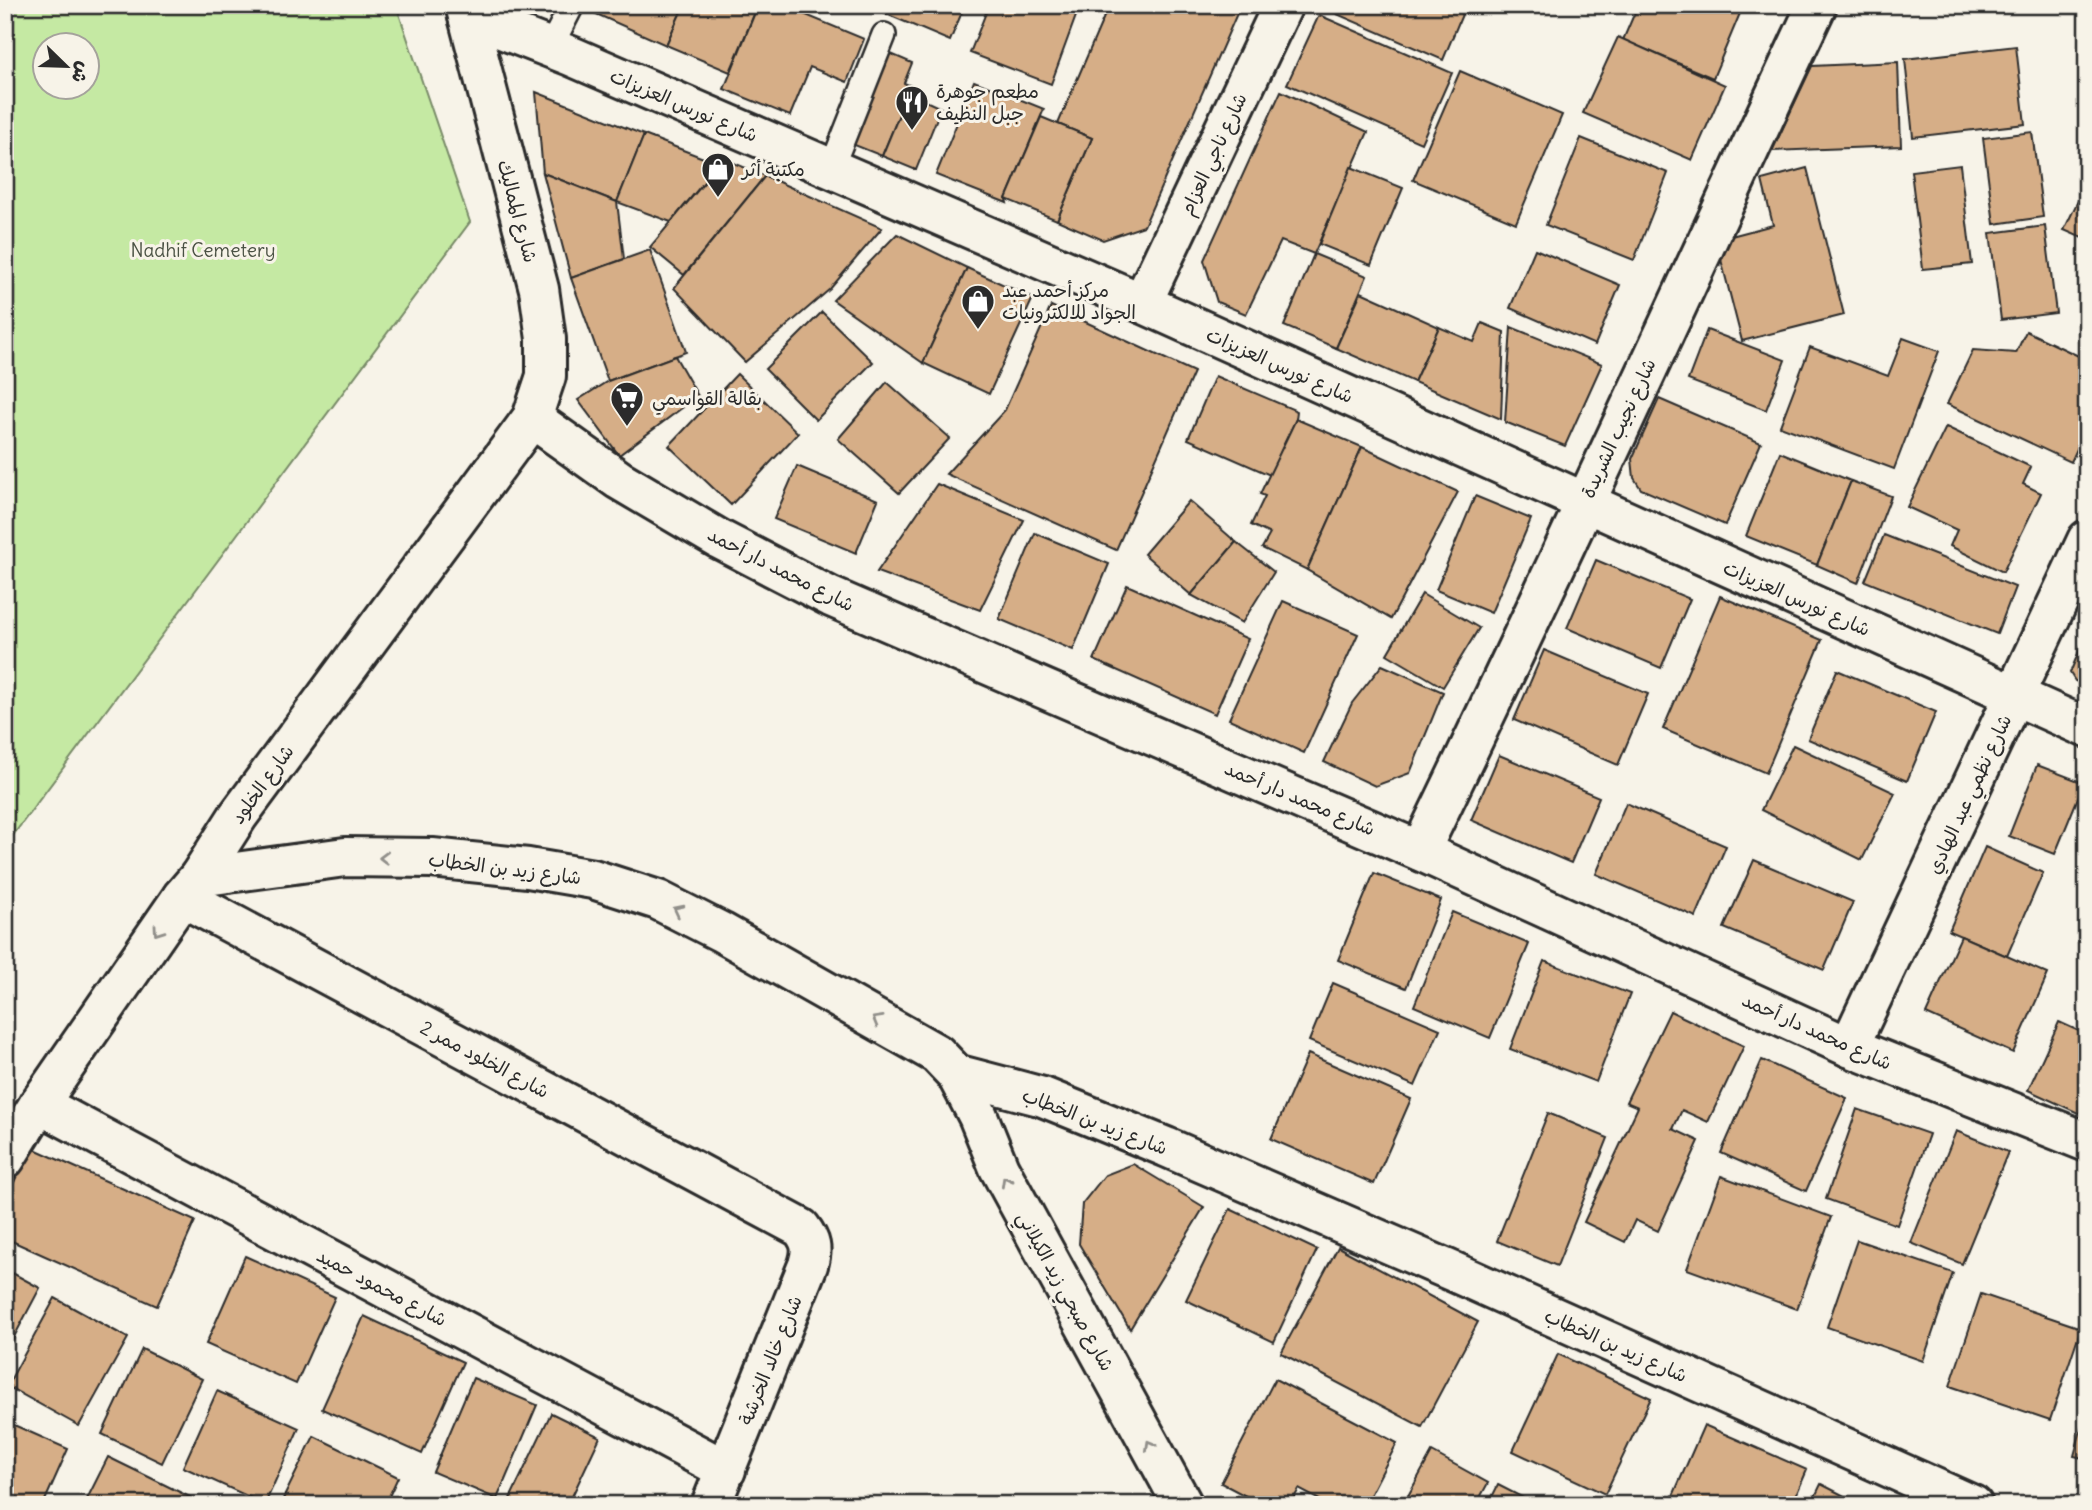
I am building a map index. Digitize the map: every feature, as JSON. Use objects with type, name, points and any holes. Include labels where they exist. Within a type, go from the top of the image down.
[{"type":"street","name":"شارع ناجي العزام","points":[[1142,303],[1283,5]]},
{"type":"street","name":"شارع نجيب الشريدة","points":[[1420,851],[1817,5]]},
{"type":"street","name":"شارع نورس العزيزات","points":[[466,10],[1142,303],[2087,728]]},
{"type":"street","name":"شارع المماليك","points":[[466,10],[539,289],[546,339],[546,376],[532,418]]},
{"type":"street","name":"شارع محمد دار أحمد","points":[[532,418],[619,480],[719,539],[831,597],[1420,851],[1849,1048],[2087,1142]]},
{"type":"street","name":"شارع الخلود","points":[[5,1159],[39,1104],[238,816],[532,418]]},
{"type":"street","name":"شارع نظمي عبد الهادي","points":[[1849,1048],[2087,540]]},
{"type":"street","name":"شارع زيد بن الخطاب","points":[[190,887],[345,857],[432,859],[528,868],[593,879],[658,900],[721,932],[946,1064],[1043,1097],[1166,1147],[1454,1272],[1973,1505]]},
{"type":"street","name":"شارع الخلود ممر 2","points":[[190,887],[789,1222]]},
{"type":"street","name":"شارع صبحي زيد الكيلاني","points":[[946,1064],[978,1116],[999,1168],[1183,1505]]},
{"type":"street","name":"شارع محمود حميد","points":[[39,1104],[726,1470]]},
{"type":"street","name":"شارع خالد الخرشة","points":[[711,1505],[812,1252],[809,1239],[801,1228],[789,1222]]},
{"type":"lane","points":[[550,48],[572,5]]},
{"type":"lane","points":[[831,169],[884,35]]},
{"type":"green space","name":"Nadhif Cemetery","points":[[5,5],[396,5],[470,222],[5,846]]},
{"type":"building","points":[[587,5],[684,5],[666,45],[585,9]]},
{"type":"building","points":[[684,5],[758,5],[730,72],[666,45]]},
{"type":"building","points":[[758,5],[782,5],[864,39],[847,82],[810,67],[790,116],[724,89]]},
{"type":"building","points":[[865,5],[965,5],[950,41]]},
{"type":"building","points":[[989,5],[1080,5],[1051,84],[970,53]]},
{"type":"building","points":[[1109,5],[1232,5],[1239,9],[1144,226],[1103,240],[1057,220],[1092,138],[1058,124]]},
{"type":"building","points":[[1324,5],[1466,5],[1443,60],[1323,8]]},
{"type":"building","points":[[1638,5],[1728,5],[1741,11],[1713,78],[1623,40]]},
{"type":"building","points":[[1319,15],[1452,73],[1421,143],[1287,84]]},
{"type":"building","points":[[1618,37],[1725,85],[1692,160],[1583,113]]},
{"type":"building","points":[[2016,46],[2025,124],[1913,137],[1905,59]]},
{"type":"building","points":[[884,51],[912,63],[904,83],[911,86],[882,156],[847,142]]},
{"type":"building","points":[[1898,62],[1901,146],[1772,151],[1812,66]]},
{"type":"building","points":[[1460,71],[1562,115],[1516,223],[1413,180]]},
{"type":"building","points":[[974,81],[1044,109],[1006,199],[1007,203],[936,175]]},
{"type":"building","points":[[1281,91],[1368,132],[1314,254],[1281,241],[1246,314],[1217,302],[1204,260]]},
{"type":"building","points":[[536,92],[644,135],[617,202],[543,173]]},
{"type":"building","name":"مطعم جوهرة جبل النظيف","points":[[908,93],[941,108],[916,170],[882,156]]},
{"type":"building","points":[[1041,117],[1092,138],[1057,220],[1006,199]]},
{"type":"building","points":[[2032,132],[2043,217],[1994,224],[1983,138]]},
{"type":"building","points":[[644,135],[719,164],[671,222],[617,202]]},
{"type":"building","points":[[1581,138],[1668,173],[1634,260],[1546,225]]},
{"type":"building","name":"مكتبة أثر","points":[[724,159],[765,176],[684,275],[650,247]]},
{"type":"building","points":[[1960,165],[1972,264],[1923,269],[1911,171]]},
{"type":"building","points":[[1351,167],[1403,188],[1371,265],[1319,244]]},
{"type":"building","points":[[1807,168],[1844,315],[1742,341],[1716,240],[1773,225],[1762,180]]},
{"type":"building","points":[[543,173],[617,202],[624,259],[571,278]]},
{"type":"building","points":[[765,176],[882,228],[830,289],[745,362],[674,288]]},
{"type":"building","points":[[2087,184],[2087,240],[2064,230]]},
{"type":"building","points":[[2045,226],[2056,313],[2001,320],[1990,233]]},
{"type":"building","points":[[897,234],[967,268],[923,363],[833,300]]},
{"type":"building","points":[[1535,249],[1620,285],[1595,345],[1510,308]]},
{"type":"building","points":[[650,250],[686,352],[608,381],[571,278]]},
{"type":"building","points":[[1314,254],[1367,276],[1336,348],[1284,326]]},
{"type":"building","name":"مركز أحمد عبد الجواد للالكترونيات","points":[[967,268],[1033,298],[989,394],[923,363]]},
{"type":"building","points":[[1361,292],[1439,327],[1414,382],[1336,348]]},
{"type":"building","points":[[1051,306],[1194,372],[1116,550],[946,474],[1005,410]]},
{"type":"building","points":[[822,312],[873,362],[816,420],[765,369]]},
{"type":"building","points":[[1482,323],[1504,332],[1501,419],[1414,382],[1439,327],[1474,342]]},
{"type":"building","points":[[1511,327],[1602,364],[1565,446],[1505,422]]},
{"type":"building","points":[[1707,330],[1785,360],[1766,410],[1688,380]]},
{"type":"building","points":[[2026,331],[2087,360],[2087,427],[2071,462],[1947,404],[1973,350],[2016,353]]},
{"type":"building","points":[[1903,338],[1939,351],[1894,469],[1780,426],[1810,347],[1888,376]]},
{"type":"building","name":"بقالة القواسمي","points":[[675,356],[698,396],[619,455],[578,400],[608,381]]},
{"type":"building","points":[[737,374],[798,433],[731,505],[669,446]]},
{"type":"building","points":[[1215,376],[1297,411],[1296,419],[1270,475],[1188,439]]},
{"type":"building","points":[[887,382],[950,438],[899,493],[838,439]]},
{"type":"building","points":[[1659,399],[1761,443],[1725,525],[1641,489],[1634,478],[1632,459]]},
{"type":"building","points":[[1296,419],[1362,447],[1307,570],[1262,548],[1270,534],[1251,525],[1265,496],[1260,494]]},
{"type":"building","points":[[1946,427],[2031,467],[2023,484],[2041,493],[2003,572],[1950,546],[1957,530],[1907,507]]},
{"type":"building","points":[[1362,447],[1458,492],[1391,619],[1307,570]]},
{"type":"building","points":[[1780,452],[1851,481],[1817,565],[1746,536]]},
{"type":"building","points":[[797,466],[878,500],[856,553],[774,519]]},
{"type":"building","points":[[1851,481],[1891,496],[1858,583],[1817,565]]},
{"type":"building","points":[[937,484],[1024,520],[980,610],[877,572]]},
{"type":"building","points":[[1475,496],[1531,519],[1491,613],[1436,590]]},
{"type":"building","points":[[1189,501],[1236,542],[1191,595],[1144,554]]},
{"type":"building","points":[[1035,533],[1109,564],[1073,650],[999,619]]},
{"type":"building","points":[[1884,535],[2015,587],[1997,634],[1865,581]]},
{"type":"building","points":[[1236,542],[1274,572],[1242,623],[1191,595]]},
{"type":"building","points":[[1596,560],[1690,599],[1661,668],[1567,628]]},
{"type":"building","points":[[1127,585],[1248,639],[1215,714],[1094,660]]},
{"type":"building","points":[[1422,594],[1479,628],[1443,687],[1387,654]]},
{"type":"building","points":[[1720,596],[1822,640],[1766,773],[1663,729]]},
{"type":"building","points":[[1283,601],[1358,634],[1304,753],[1229,719]]},
{"type":"building","points":[[2087,632],[2087,686],[2075,681],[2070,673]]},
{"type":"building","points":[[1544,650],[1648,694],[1618,765],[1514,720]]},
{"type":"building","points":[[1382,665],[1443,692],[1410,773],[1375,786],[1324,762],[1352,703]]},
{"type":"building","points":[[1837,670],[1936,712],[1907,781],[1808,739]]},
{"type":"building","points":[[1793,745],[1895,793],[1862,860],[1761,810]]},
{"type":"building","points":[[1499,755],[1599,797],[1571,863],[1471,820]]},
{"type":"building","points":[[2037,765],[2084,783],[2055,854],[2009,836]]},
{"type":"building","points":[[1626,803],[1726,846],[1696,917],[1596,874]]},
{"type":"building","points":[[1985,847],[2043,873],[2007,956],[1949,931]]},
{"type":"building","points":[[1754,860],[1853,902],[1824,970],[1724,928]]},
{"type":"building","points":[[1374,873],[1441,900],[1406,988],[1338,960]]},
{"type":"building","points":[[1452,912],[1529,944],[1490,1038],[1414,1006]]},
{"type":"building","points":[[1961,936],[2048,974],[2013,1053],[1926,1014]]},
{"type":"building","points":[[1544,961],[1630,994],[1596,1082],[1510,1049]]},
{"type":"building","points":[[1333,983],[1440,1029],[1415,1086],[1309,1041]]},
{"type":"building","points":[[1670,1011],[1744,1046],[1708,1122],[1682,1110],[1673,1129],[1699,1141],[1658,1231],[1635,1220],[1625,1242],[1584,1222],[1638,1107],[1626,1102]]},
{"type":"building","points":[[2059,1022],[2083,1033],[2087,1024],[2087,1117],[2028,1090]]},
{"type":"building","points":[[1308,1054],[1411,1099],[1374,1184],[1271,1139]]},
{"type":"building","points":[[1762,1060],[1847,1098],[1806,1191],[1721,1153]]},
{"type":"building","points":[[1857,1109],[1929,1134],[1897,1225],[1826,1199]]},
{"type":"building","points":[[1548,1113],[1608,1138],[1557,1266],[1497,1241]]},
{"type":"building","points":[[1956,1131],[2008,1152],[1962,1264],[1911,1243]]},
{"type":"building","points":[[30,1147],[195,1221],[157,1306],[5,1238],[5,1202]]},
{"type":"building","points":[[1133,1164],[1204,1207],[1130,1329],[1079,1244],[1082,1204],[1105,1175]]},
{"type":"building","points":[[1721,1176],[1831,1217],[1797,1309],[1687,1269]]},
{"type":"building","points":[[1230,1209],[1317,1250],[1274,1342],[1186,1300]]},
{"type":"building","points":[[1857,1240],[1953,1273],[1923,1361],[1827,1327]]},
{"type":"building","points":[[1338,1247],[1478,1322],[1422,1427],[1281,1353]]},
{"type":"building","points":[[245,1256],[335,1297],[296,1384],[206,1344]]},
{"type":"building","points":[[5,1269],[40,1288],[5,1354]]},
{"type":"building","points":[[1981,1294],[2081,1328],[2050,1420],[1950,1386]]},
{"type":"building","points":[[55,1298],[128,1338],[79,1426],[7,1386]]},
{"type":"building","points":[[364,1316],[463,1362],[422,1454],[322,1409]]},
{"type":"building","points":[[142,1349],[202,1379],[162,1463],[102,1434]]},
{"type":"building","points":[[1558,1354],[1651,1398],[1605,1494],[1513,1451]]},
{"type":"building","points":[[473,1378],[537,1405],[497,1499],[433,1472]]},
{"type":"building","points":[[1275,1379],[1397,1443],[1365,1505],[1329,1505],[1299,1489],[1290,1505],[1263,1505],[1221,1483]]},
{"type":"building","points":[[217,1391],[299,1428],[265,1504],[183,1467]]},
{"type":"building","points":[[2087,1407],[2087,1459],[2074,1456]]},
{"type":"building","points":[[551,1413],[600,1437],[568,1505],[507,1505]]},
{"type":"building","points":[[5,1421],[68,1449],[43,1505],[32,1505],[5,1493]]},
{"type":"building","points":[[1704,1425],[1807,1470],[1792,1505],[1669,1505]]},
{"type":"building","points":[[314,1436],[398,1477],[385,1505],[280,1505]]},
{"type":"building","points":[[1432,1452],[1488,1483],[1476,1505],[1403,1505]]},
{"type":"building","points":[[108,1457],[206,1505],[84,1505]]},
{"type":"building","points":[[1821,1484],[1862,1505],[1811,1505]]},
{"type":"building","points":[[1498,1485],[1537,1505],[1488,1505]]},
{"type":"place","name":"مطعم جوهرة جبل النظيف","points":[[912,132]]},
{"type":"place","name":"مكتبة أثر","points":[[718,199]]},
{"type":"place","name":"مركز أحمد عبد الجواد للالكترونيات","points":[[978,331]]},
{"type":"place","name":"بقالة القواسمي","points":[[627,428]]}]
